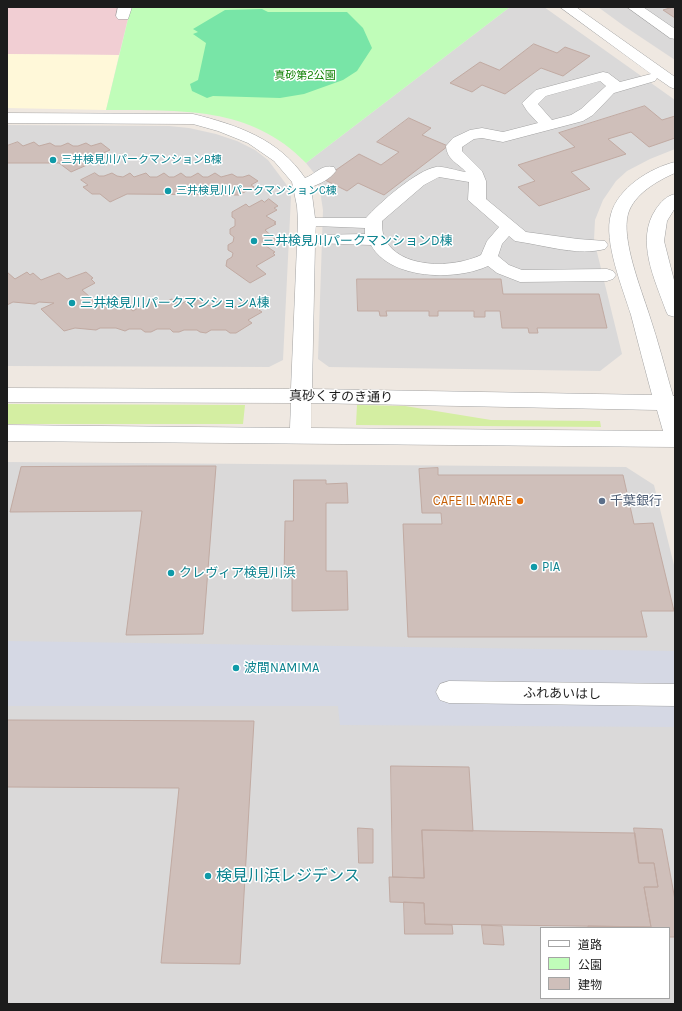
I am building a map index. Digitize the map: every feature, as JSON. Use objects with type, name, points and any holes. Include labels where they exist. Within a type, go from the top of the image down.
[{"type":"street","points":[[567,7],[675,84]]},
{"type":"street","points":[[634,7],[675,36]]},
{"type":"street","points":[[548,125],[532,108],[530,103],[541,93],[613,64],[617,87]]},
{"type":"street","points":[[599,245],[578,245],[522,237],[477,200],[476,177],[473,170],[456,155],[454,146],[459,141],[470,135],[482,133],[503,137],[583,115],[609,90],[650,78]]},
{"type":"street","points":[[7,118],[193,119],[221,126],[251,138],[276,153],[289,166],[315,178],[331,188]]},
{"type":"street","points":[[437,172],[440,162],[456,155]]},
{"type":"street","points":[[7,433],[675,438],[670,403],[628,274],[619,237],[619,215],[623,207],[648,180],[675,167]]},
{"type":"street","points":[[476,177],[464,177],[437,172],[418,181],[409,187],[373,220],[374,231],[378,246],[398,260],[430,270],[463,268],[489,258]]},
{"type":"street","points":[[300,434],[307,221],[305,198],[315,178]]},
{"type":"street","points":[[675,199],[666,207],[658,221],[655,238],[675,311]]},
{"type":"street","points":[[489,258],[490,249],[498,236],[510,227]]},
{"type":"street","points":[[320,230],[374,231]]},
{"type":"street","points":[[489,258],[503,268],[520,276],[607,276]]},
{"type":"street","name":"真砂くすのき通り","points":[[7,395],[301,396],[670,403]]},
{"type":"street","name":"ふれあいはし","points":[[448,692],[675,695]]},
{"type":"shaded area","points":[[7,7],[131,7],[119,55],[7,54]]},
{"type":"shaded area","points":[[510,7],[544,7],[675,100],[675,149],[650,159],[627,171],[616,181],[603,200],[595,220],[594,240],[622,354],[600,371],[329,367],[318,359],[323,210],[318,178],[306,163]]},
{"type":"shaded area","points":[[598,7],[675,7],[675,60],[624,26]]},
{"type":"shaded area","points":[[7,54],[119,55],[106,110],[7,108]]},
{"type":"shaded area","points":[[7,125],[169,126],[189,128],[216,134],[237,141],[255,150],[268,160],[286,184],[291,197],[283,360],[269,367],[7,366]]},
{"type":"shaded area","points":[[7,462],[626,467],[654,485],[675,569],[675,1004],[7,1004]]},
{"type":"shaded area","points":[[7,641],[675,651],[675,727],[340,725],[338,706],[7,706]]},
{"type":"green space","name":"真砂第2公園","points":[[131,7],[510,7],[306,163],[284,144],[262,130],[238,121],[213,115],[187,112],[106,110]]},
{"type":"green space","points":[[262,9],[268,12],[347,12],[363,28],[372,48],[357,71],[343,80],[304,94],[280,98],[213,96],[207,98],[192,91],[190,84],[198,80],[206,43],[193,34],[198,32],[193,29],[225,10]]},
{"type":"green space","points":[[7,404],[245,405],[243,424],[7,424]]},
{"type":"green space","points":[[357,405],[405,406],[491,420],[600,421],[601,427],[356,425]]},
{"type":"building","points":[[673,7],[675,7],[675,18],[663,10]]},
{"type":"building","points":[[534,44],[557,53],[565,47],[590,56],[563,76],[541,68],[505,94],[482,85],[472,92],[450,83],[480,62],[499,70]]},
{"type":"building","points":[[645,106],[662,120],[675,116],[675,138],[649,147],[631,132],[608,139],[626,154],[571,172],[590,189],[539,206],[518,187],[535,181],[518,165],[575,147],[559,133]]},
{"type":"building","points":[[409,118],[431,128],[422,135],[448,146],[384,195],[358,183],[347,191],[323,179],[359,154],[381,165],[399,152],[377,142]]},
{"type":"building","name":"三井検見川パークマンションB棟","points":[[18,142],[23,146],[34,142],[39,146],[50,143],[55,146],[61,146],[68,143],[73,146],[78,146],[86,143],[91,146],[101,143],[110,150],[101,154],[105,157],[71,172],[59,163],[7,163],[7,146]]},
{"type":"building","name":"三井検見川パークマンションC棟","points":[[95,173],[99,176],[104,176],[112,173],[123,177],[130,173],[134,177],[146,173],[150,177],[157,177],[164,173],[169,177],[174,177],[181,173],[186,177],[191,177],[198,173],[203,177],[208,177],[215,173],[221,177],[232,174],[237,177],[249,175],[258,181],[251,185],[254,187],[239,195],[127,194],[110,202],[100,194],[92,194],[83,187],[88,185],[81,180]]},
{"type":"building","name":"三井検見川パークマンションD棟","points":[[269,199],[278,206],[274,208],[277,210],[266,216],[276,222],[274,223],[276,224],[265,230],[276,240],[266,246],[275,252],[273,253],[275,255],[256,266],[266,274],[250,283],[226,266],[227,260],[232,257],[233,253],[228,250],[228,245],[233,242],[234,237],[230,234],[230,229],[235,226],[235,219],[232,217],[232,212],[246,204],[249,207],[262,200],[264,202]]},
{"type":"building","name":"三井検見川パークマンションA棟","points":[[7,272],[15,279],[27,272],[30,275],[33,273],[41,280],[59,273],[67,279],[86,272],[93,278],[91,279],[95,283],[82,290],[99,305],[112,298],[114,300],[117,298],[133,311],[150,301],[156,306],[172,299],[179,305],[192,298],[196,301],[200,299],[209,306],[219,301],[221,303],[224,301],[233,308],[246,300],[248,302],[252,300],[262,308],[259,310],[262,312],[248,320],[252,323],[236,333],[230,333],[226,330],[211,330],[206,333],[197,330],[173,332],[170,329],[157,329],[151,332],[145,332],[141,329],[129,329],[125,331],[116,328],[100,328],[96,330],[75,328],[64,331],[41,309],[54,303],[39,302],[35,304],[13,302],[7,305]]},
{"type":"building","points":[[357,279],[501,279],[503,294],[599,294],[607,328],[537,328],[538,333],[529,333],[528,328],[502,328],[500,311],[485,311],[485,317],[474,317],[474,311],[438,311],[438,316],[429,316],[429,311],[386,311],[387,316],[380,316],[379,311],[358,311]]},
{"type":"building","name":"クレヴィア検見川浜","points":[[216,466],[203,634],[126,635],[142,511],[10,512],[21,467]]},
{"type":"building","name":"PIA","points":[[438,468],[438,475],[623,475],[634,524],[653,523],[674,611],[641,611],[647,637],[408,637],[403,524],[442,524],[441,513],[422,513],[419,469]]},
{"type":"building","points":[[294,480],[326,480],[326,484],[347,483],[348,503],[326,503],[326,571],[347,571],[348,610],[292,611],[292,577],[284,577],[285,521],[293,521]]},
{"type":"building","name":"検見川浜レジデンス","points":[[7,720],[254,721],[240,964],[161,963],[179,788],[7,787]]},
{"type":"building","points":[[391,766],[469,767],[473,831],[422,830],[424,878],[393,877]]},
{"type":"building","points":[[358,828],[373,829],[373,863],[359,863]]},
{"type":"building","points":[[634,828],[662,829],[675,900],[675,937],[670,937],[670,927],[651,927],[644,887],[658,887],[654,863],[639,863]]},
{"type":"building","points":[[422,830],[635,833],[639,863],[654,863],[658,887],[644,887],[651,927],[425,924],[424,903],[390,902],[389,877],[424,878]]},
{"type":"building","points":[[404,902],[424,903],[425,924],[452,925],[453,934],[405,934]]},
{"type":"building","points":[[482,925],[502,926],[504,945],[484,944]]},
{"type":"building","points":[[588,926],[651,927],[588,927]]},
{"type":"place","name":"三井検見川パークマンションB棟","points":[[53,160]]},
{"type":"place","name":"三井検見川パークマンションC棟","points":[[168,191]]},
{"type":"place","name":"三井検見川パークマンションD棟","points":[[254,241]]},
{"type":"place","name":"三井検見川パークマンションA棟","points":[[72,303]]},
{"type":"place","name":"CAFE IL MARE","points":[[520,501]]},
{"type":"place","name":"千葉銀行","points":[[602,501]]},
{"type":"place","name":"PIA","points":[[534,567]]},
{"type":"place","name":"クレヴィア検見川浜","points":[[171,573]]},
{"type":"place","name":"波間NAMIMA","points":[[236,668]]},
{"type":"place","name":"検見川浜レジデンス","points":[[208,876]]}]
